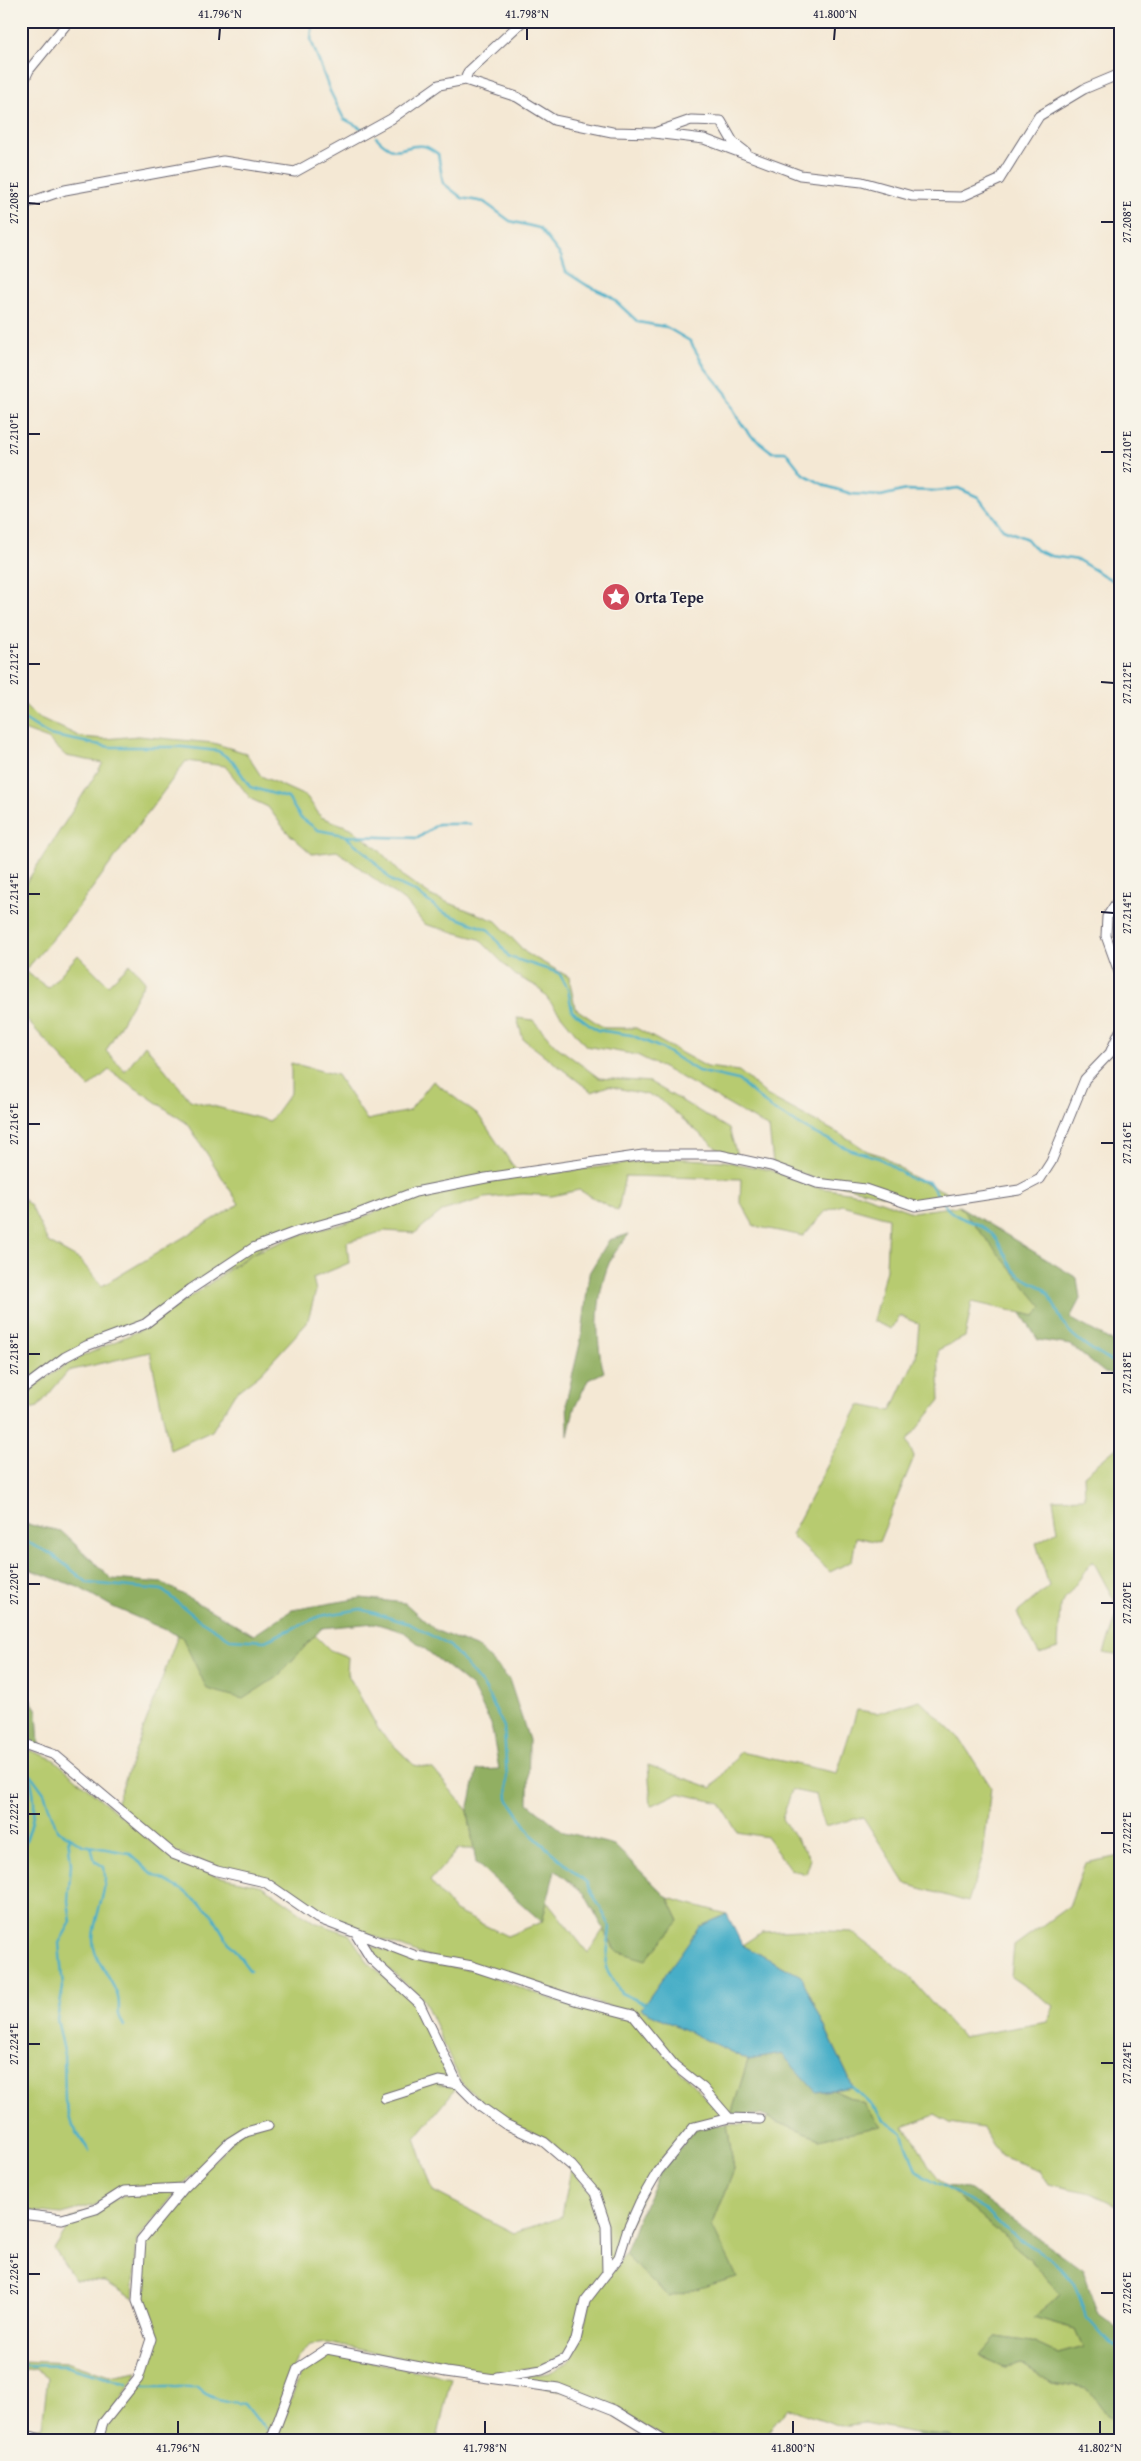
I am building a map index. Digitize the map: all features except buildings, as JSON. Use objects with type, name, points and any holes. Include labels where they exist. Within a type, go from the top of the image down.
[{"type":"street","points":[[21,87],[29,70],[70,21]]},
{"type":"street","points":[[465,80],[468,72],[523,21]]},
{"type":"street","points":[[21,205],[65,190],[176,172],[223,161],[295,172],[391,119],[439,85],[465,80],[517,97],[554,120],[612,132],[654,133],[704,139],[800,175],[862,182],[912,196],[961,197],[1000,180],[1039,116],[1084,89],[1120,74]]},
{"type":"street","points":[[654,133],[691,120],[721,121],[733,142],[756,159]]},
{"type":"street","points":[[1120,897],[1106,918],[1106,936],[1120,975]]},
{"type":"street","points":[[21,1390],[65,1357],[86,1346],[145,1324],[191,1289],[252,1248],[295,1232],[352,1216],[415,1192],[433,1188],[644,1154],[720,1155],[771,1166],[817,1184],[865,1189],[915,1206],[1019,1190],[1040,1179],[1051,1162],[1085,1079],[1110,1053],[1120,1032]]},
{"type":"street","points":[[21,1743],[55,1755],[173,1854],[217,1871],[265,1882],[317,1918],[416,1956],[472,1966],[578,2001],[633,2015],[674,2065],[703,2088],[729,2118]]},
{"type":"street","points":[[355,1933],[371,1959],[419,2003],[458,2084],[481,2107],[505,2124],[544,2142],[572,2166],[595,2193],[606,2226],[607,2273]]},
{"type":"street","points":[[385,2098],[439,2082],[458,2084]]},
{"type":"street","points":[[488,2378],[542,2370],[565,2359],[576,2340],[586,2301],[620,2257],[627,2231],[658,2171],[694,2127],[729,2118],[760,2119]]},
{"type":"street","points":[[98,2440],[103,2423],[138,2379],[151,2339],[137,2301],[141,2240],[184,2188],[230,2142],[246,2132],[268,2126]]},
{"type":"street","points":[[21,2214],[62,2219],[96,2209],[124,2191],[184,2188]]},
{"type":"street","points":[[268,2440],[273,2435],[298,2368],[326,2349],[488,2378],[558,2388],[614,2410],[663,2440]]},
{"type":"street","points":[[21,2437],[30,2436],[46,2440]]},
{"type":"green space","points":[[21,704],[25,705],[36,716],[81,737],[105,739],[138,736],[213,743],[246,753],[261,776],[307,797],[321,817],[351,828],[379,850],[404,877],[431,896],[496,921],[526,953],[569,977],[575,1008],[604,1028],[636,1028],[707,1067],[739,1071],[768,1096],[849,1139],[867,1151],[883,1156],[911,1176],[956,1197],[915,1203],[818,1180],[773,1163],[769,1128],[679,1076],[637,1055],[586,1046],[538,987],[515,975],[479,939],[424,924],[407,903],[337,851],[312,854],[286,831],[268,807],[251,799],[225,766],[186,761],[74,913],[25,971],[48,988],[78,955],[108,985],[130,964],[145,981],[106,1051],[125,1071],[145,1045],[190,1100],[270,1121],[291,1092],[291,1063],[337,1075],[367,1120],[409,1111],[433,1081],[479,1116],[516,1170],[292,1229],[145,1320],[85,1344],[21,1387],[21,1197],[31,1206],[48,1242],[80,1260],[102,1286],[239,1204],[188,1124],[109,1070],[89,1087],[21,1014],[21,891],[103,763],[66,756],[48,739],[21,729]]},
{"type":"green space","points":[[517,1018],[533,1020],[556,1046],[599,1078],[650,1082],[729,1129],[737,1155],[721,1152],[657,1097],[608,1086],[592,1092],[523,1039]]},
{"type":"green space","points":[[668,1158],[723,1161],[770,1170],[814,1187],[861,1194],[912,1212],[959,1206],[1043,1307],[1035,1316],[972,1302],[965,1337],[938,1350],[940,1400],[907,1441],[914,1457],[879,1542],[856,1537],[852,1561],[830,1572],[791,1535],[859,1405],[891,1411],[916,1357],[919,1324],[900,1316],[891,1329],[873,1321],[886,1269],[888,1218],[842,1205],[826,1211],[803,1236],[754,1226],[740,1201],[741,1179],[625,1176],[618,1211],[579,1190],[552,1196],[523,1194],[485,1198],[442,1211],[415,1233],[385,1231],[347,1242],[349,1263],[313,1278],[316,1291],[307,1323],[261,1373],[235,1393],[212,1431],[170,1450],[150,1352],[68,1371],[38,1407],[21,1411],[21,1395],[70,1362],[147,1327],[253,1253],[297,1236],[349,1222],[416,1197],[486,1182]]},
{"type":"green space","points":[[959,1206],[1077,1278],[1080,1299],[1070,1318],[1112,1341],[1120,1352],[1120,1375],[1105,1373],[1070,1345],[1038,1340],[1021,1313],[1035,1316],[1042,1307]]},
{"type":"green space","points":[[629,1234],[612,1257],[600,1298],[598,1329],[604,1372],[588,1380],[574,1409],[568,1436],[567,1398],[582,1335],[589,1273],[609,1240]]},
{"type":"green space","points":[[1120,1445],[1120,1656],[1104,1653],[1119,1609],[1093,1561],[1060,1605],[1058,1648],[1039,1654],[1017,1613],[1049,1586],[1036,1543],[1058,1531],[1053,1499],[1085,1498],[1084,1475]]},
{"type":"green space","points":[[21,1523],[61,1531],[112,1579],[163,1583],[254,1635],[292,1610],[361,1598],[405,1603],[435,1630],[480,1649],[509,1679],[529,1740],[528,1803],[564,1832],[614,1845],[668,1898],[679,1921],[646,1960],[616,1951],[584,1893],[555,1870],[542,1922],[476,1863],[468,1811],[477,1770],[499,1769],[491,1724],[472,1687],[404,1632],[374,1623],[322,1628],[277,1677],[243,1699],[207,1689],[182,1637],[113,1607],[78,1587],[31,1570],[21,1563]]},
{"type":"green space","points":[[178,1635],[277,1677],[315,1635],[330,1650],[348,1657],[347,1673],[380,1732],[414,1765],[433,1769],[468,1811],[474,1849],[458,1849],[430,1881],[455,1911],[507,1936],[542,1922],[547,1901],[588,1953],[603,1930],[616,1951],[679,1921],[668,1898],[727,1914],[699,1928],[641,2009],[748,2060],[731,2115],[676,2062],[634,2013],[417,1953],[318,1914],[265,1878],[217,1868],[175,1851],[116,1804]]},
{"type":"green space","points":[[21,1685],[37,1710],[39,1745],[21,1739]]},
{"type":"green space","points":[[920,1700],[960,1739],[991,1787],[983,1856],[968,1902],[906,1884],[863,1817],[824,1827],[816,1795],[792,1790],[782,1819],[811,1859],[806,1874],[790,1869],[767,1837],[737,1832],[720,1803],[678,1793],[651,1806],[648,1765],[712,1788],[740,1752],[837,1773],[857,1710],[877,1713]]},
{"type":"green space","points":[[21,1747],[53,1759],[171,1858],[217,1876],[263,1886],[314,1922],[349,1934],[368,1962],[416,2005],[454,2081],[439,2085],[457,2087],[415,2138],[433,2191],[514,2233],[562,2216],[571,2169],[593,2194],[603,2226],[604,2272],[582,2299],[573,2340],[562,2356],[541,2367],[489,2375],[327,2343],[310,2345],[296,2360],[271,2432],[263,2440],[101,2440],[106,2425],[140,2380],[155,2340],[140,2302],[144,2242],[186,2189],[244,2129],[183,2184],[122,2187],[95,2205],[62,2214],[21,2210]]},
{"type":"green space","points":[[1120,1856],[1120,2207],[1091,2193],[1048,2184],[1039,2170],[1001,2156],[982,2128],[949,2123],[935,2115],[903,2127],[915,2140],[928,2165],[945,2186],[1029,2258],[1061,2294],[1034,2317],[1075,2329],[1083,2347],[1058,2354],[1032,2342],[997,2337],[980,2356],[1005,2367],[1022,2364],[1052,2383],[1088,2389],[1106,2414],[1120,2421],[1120,2440],[958,2440],[949,2435],[916,2433],[864,2423],[841,2426],[788,2408],[761,2440],[736,2440],[711,2435],[707,2440],[668,2440],[608,2404],[514,2378],[549,2373],[568,2363],[580,2343],[589,2303],[625,2255],[669,2297],[712,2226],[734,2170],[727,2124],[761,2125],[768,2118],[819,2139],[864,2104],[833,2090],[853,2087],[801,1976],[742,1945],[762,1932],[800,1930],[852,1932],[909,1976],[962,2037],[1047,2022],[1054,2006],[1011,1977],[1014,1946],[1069,1906],[1085,1863]]},
{"type":"green space","points":[[369,1945],[423,1963],[474,1970],[562,2003],[633,2020],[724,2117],[667,2152],[654,2169],[616,2257],[609,2267],[598,2190],[549,2140],[505,2120],[484,2104],[461,2082],[424,2000],[375,1957]]},
{"type":"green space","points":[[782,2054],[816,2092],[833,2090],[864,2104],[881,2126],[819,2139],[761,2115],[731,2115],[748,2060]]},
{"type":"green space","points":[[727,2124],[734,2170],[712,2226],[737,2277],[669,2297],[625,2255],[638,2219],[659,2174],[696,2129]]},
{"type":"green space","points":[[945,2186],[968,2188],[1083,2270],[1098,2314],[1120,2330],[1120,2421],[1106,2415],[1088,2389],[1052,2383],[1022,2364],[1005,2367],[980,2356],[997,2337],[1032,2342],[1058,2354],[1083,2347],[1075,2329],[1033,2317],[1061,2294],[1029,2258]]},
{"type":"green space","points":[[177,2191],[137,2240],[133,2299],[106,2282],[75,2280],[54,2249],[70,2225],[69,2220],[127,2194]]},
{"type":"green space","points":[[329,2354],[451,2377],[437,2440],[276,2440],[301,2372]]},
{"type":"green space","points":[[21,2361],[69,2363],[109,2376],[137,2371],[135,2378],[94,2440],[55,2440],[25,2431],[42,2426],[48,2377],[35,2368],[21,2370]]},
{"type":"green space","points":[[916,2433],[949,2435],[958,2440],[923,2440]]},
{"type":"water","points":[[727,1914],[742,1945],[801,1976],[853,2087],[816,2092],[782,2054],[748,2060],[641,2009],[699,1927]]},
{"type":"waterway","points":[[313,21],[311,40],[330,91],[344,119],[365,130]]},
{"type":"waterway","points":[[376,137],[395,150],[416,146],[424,146],[433,150],[438,154],[443,183],[462,198],[484,202],[510,221],[539,228],[561,256],[566,272],[588,286],[610,296],[638,322],[666,327],[690,341],[706,369],[726,393],[737,417],[749,434],[772,452],[786,452],[803,474],[826,486],[852,494],[881,496],[906,490],[937,491],[958,488],[978,497],[1003,529],[1027,539],[1036,550],[1051,556],[1078,560],[1120,585]]},
{"type":"waterway","points":[[21,717],[49,735],[110,747],[182,747],[218,751],[233,761],[250,787],[288,798],[300,817],[318,830],[344,835],[366,853],[392,881],[416,892],[442,912],[489,930],[509,957],[559,973],[568,989],[572,1011],[597,1030],[631,1035],[663,1049],[698,1071],[738,1080],[772,1109],[812,1132],[851,1150],[879,1158],[911,1179],[929,1182],[940,1199]]},
{"type":"waterway","points":[[346,836],[418,838],[438,824],[470,824]]},
{"type":"waterway","points":[[943,1203],[954,1214],[985,1228],[991,1233],[998,1241],[1015,1271],[1044,1289],[1048,1294],[1065,1327],[1093,1350],[1120,1365]]},
{"type":"waterway","points":[[21,1539],[53,1555],[88,1583],[162,1590],[197,1618],[230,1639],[265,1641],[320,1616],[361,1609],[410,1624],[450,1646],[485,1688],[504,1727],[508,1799],[533,1836],[587,1883],[610,1926],[606,1968],[621,1993],[645,2004]]},
{"type":"waterway","points":[[21,1757],[34,1794],[33,1816],[21,1853]]},
{"type":"waterway","points":[[31,1775],[44,1793],[57,1830],[83,1845],[129,1853],[150,1872],[184,1891],[211,1913],[227,1940],[250,1971]]},
{"type":"waterway","points":[[68,1836],[71,1864],[68,1901],[71,1922],[59,1943],[63,1988],[57,2019],[64,2051],[65,2101],[71,2123],[89,2151]]},
{"type":"waterway","points":[[91,1847],[95,1861],[104,1867],[105,1876],[105,1885],[94,1930],[94,1947],[99,1962],[118,1997],[120,2017],[124,2026]]},
{"type":"waterway","points":[[853,2087],[878,2111],[884,2120],[903,2134],[916,2171],[986,2210],[1006,2230],[1053,2260],[1074,2284],[1087,2318],[1104,2337],[1120,2350]]},
{"type":"waterway","points":[[21,2167],[24,2192]]},
{"type":"waterway","points":[[21,2365],[65,2366],[127,2384]]},
{"type":"waterway","points":[[140,2385],[145,2387],[197,2387],[207,2395],[225,2401],[244,2404],[254,2417],[267,2428]]},
{"type":"waterway","points":[[280,2437],[293,2440]]},
{"type":"place","name":"Orta Tepe","points":[[616,597]]}]
